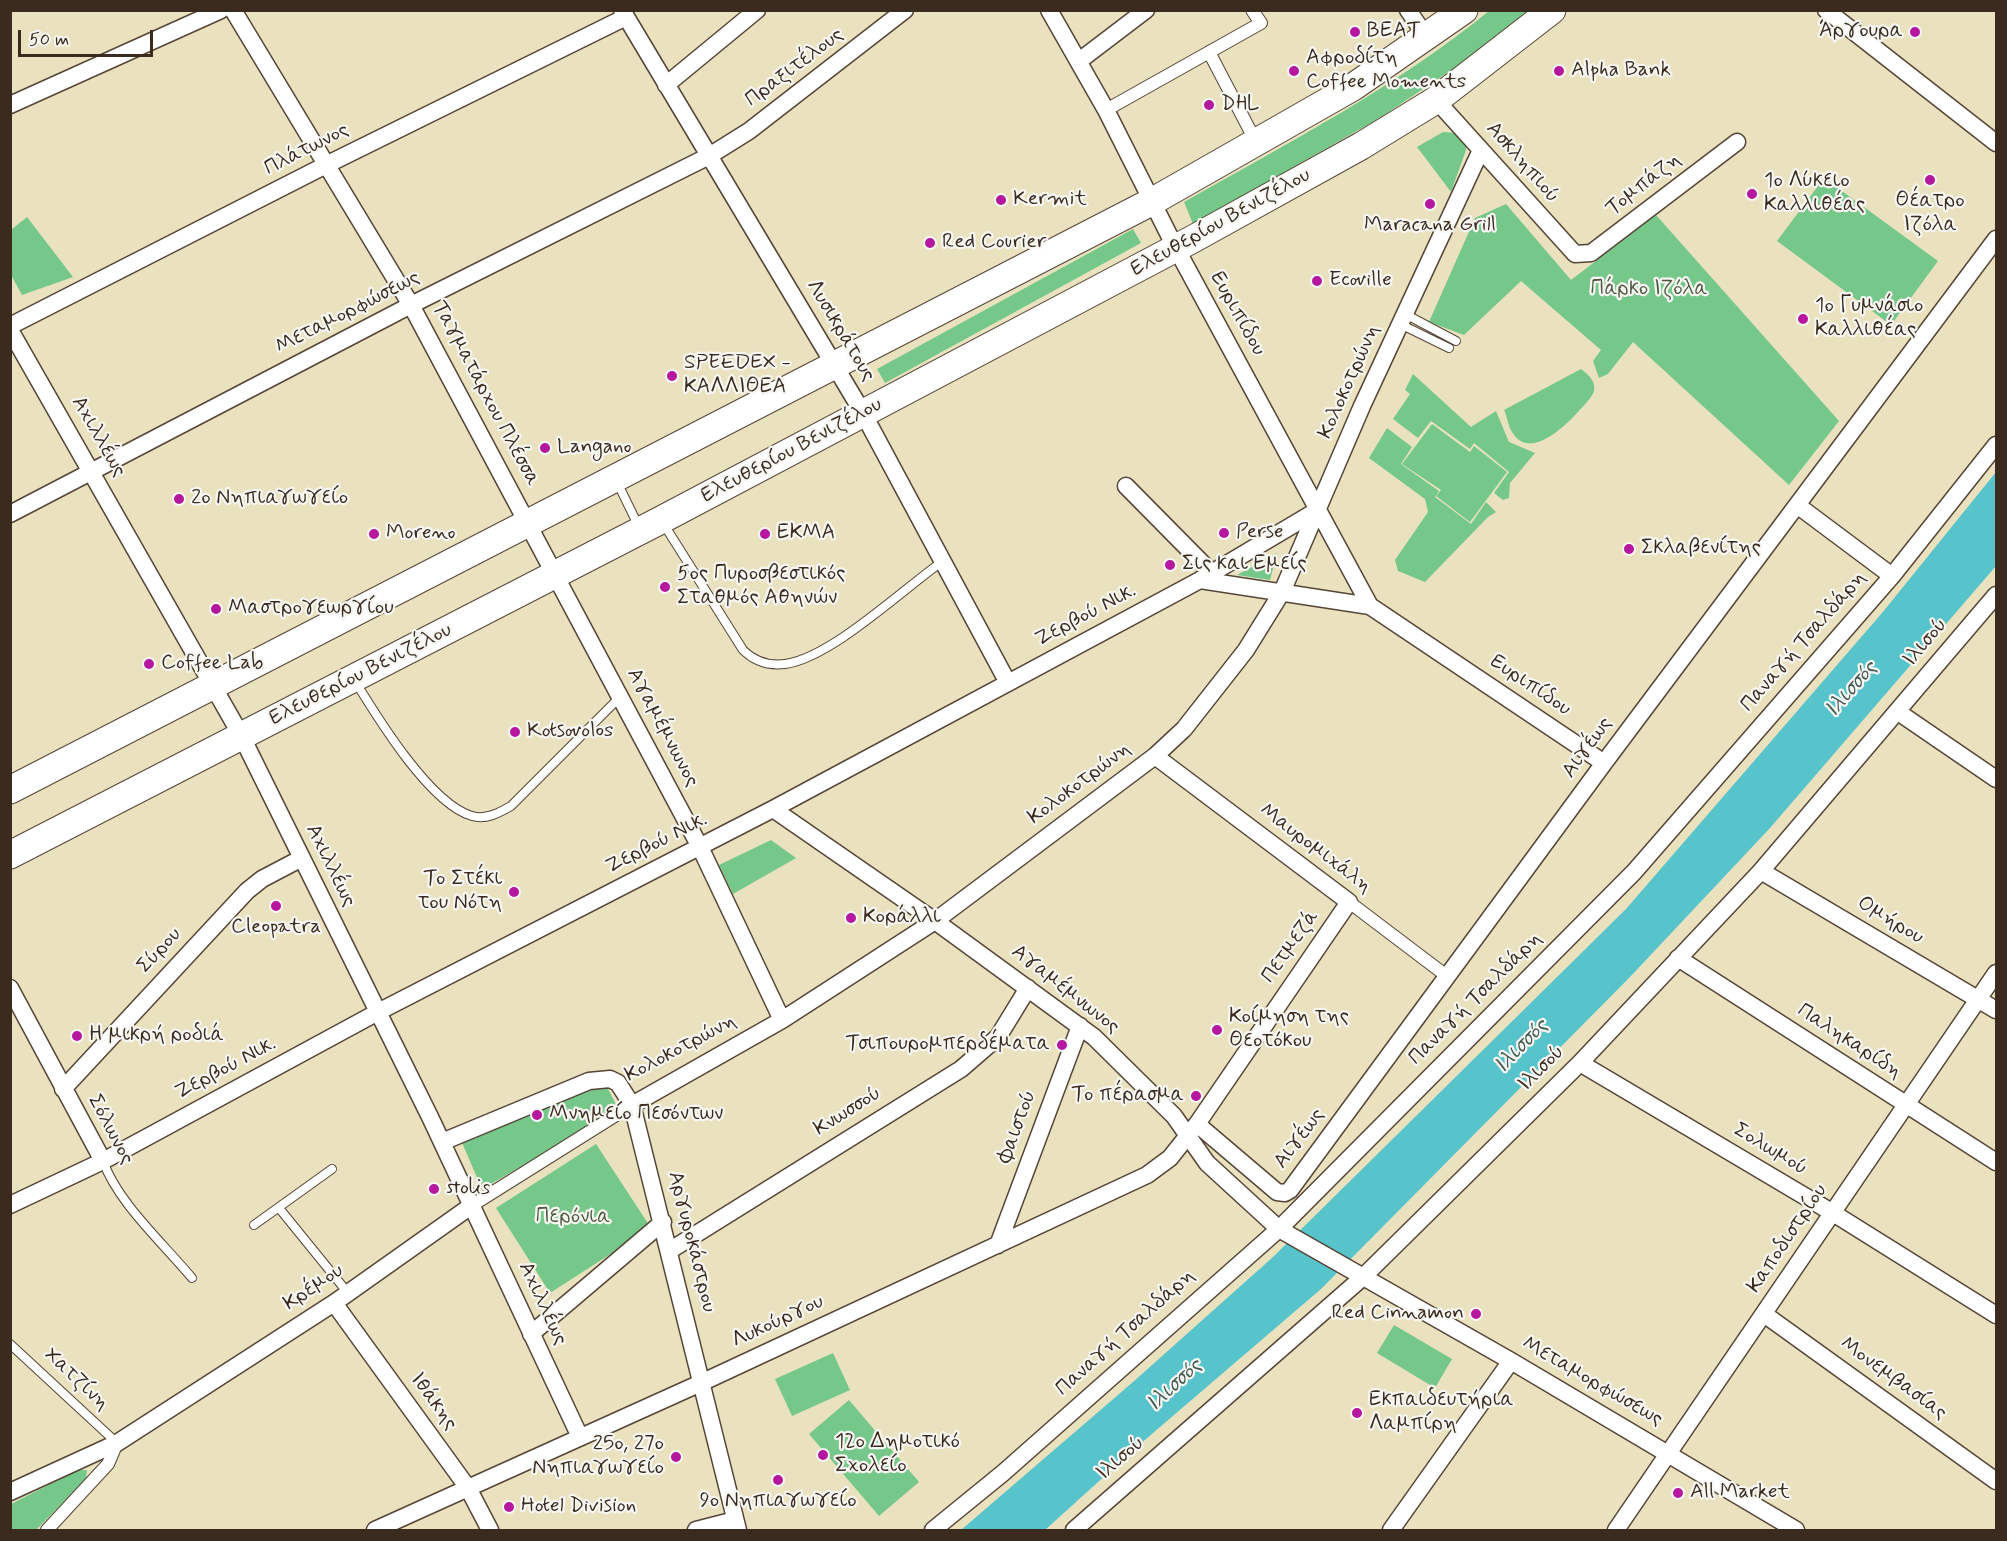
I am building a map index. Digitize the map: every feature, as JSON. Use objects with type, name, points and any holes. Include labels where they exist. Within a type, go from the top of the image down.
[{"type":"main road","points":[[10,790],[1152,201],[1353,87],[1427,38],[1464,10]]},
{"type":"main road","name":"Ελευθερίου Βενιζέλου","points":[[10,855],[354,680],[1176,248],[1361,146],[1436,100],[1480,69],[1552,10]]},
{"type":"street","points":[[10,105],[221,10]]},
{"type":"street","name":"Ταγματάρχου Πλέσσα","points":[[233,10],[411,305],[529,523]]},
{"type":"street","points":[[666,86],[757,10]]},
{"type":"street","name":"Πραξιτέλους","points":[[709,156],[749,131],[905,10]]},
{"type":"street","name":"Ευριπίδου","points":[[1049,10],[1106,110],[1176,248],[1370,606]]},
{"type":"street","points":[[1079,61],[1146,10]]},
{"type":"street","points":[[1106,110],[1261,23],[1252,10]]},
{"type":"street","points":[[1408,10],[1427,38]]},
{"type":"street","points":[[1826,10],[1996,143]]},
{"type":"street","name":"Πλάτωνος","points":[[10,328],[623,14]]},
{"type":"street","name":"Λυσικράτους","points":[[623,14],[863,413],[1008,683]]},
{"type":"street","points":[[1209,52],[1256,142]]},
{"type":"street","name":"Ασκληπιού","points":[[1436,100],[1575,255]]},
{"type":"street","name":"Τομπάζη","points":[[1575,255],[1591,254],[1737,141]]},
{"type":"street","name":"Κολοκοτρώνη","points":[[442,1142],[600,1078],[618,1083],[632,1105],[782,1020],[935,921],[1155,756],[1184,729],[1246,650],[1282,592],[1481,150]]},
{"type":"street","name":"Μεταμορφώσεως","points":[[10,514],[411,305],[709,156]]},
{"type":"street","name":"Αιγέως","points":[[1192,1130],[1277,1192],[1287,1192],[1996,239]]},
{"type":"street","name":"Αχιλλέως","points":[[10,328],[242,738],[442,1142],[580,1437]]},
{"type":"street","name":"Παναγή Τσαλδάρη","points":[[933,1530],[1003,1473],[1284,1232],[1634,872],[1892,576],[1996,444]]},
{"type":"street","points":[[1126,486],[1206,577]]},
{"type":"street","points":[[1797,505],[1892,576]]},
{"type":"street","name":"Ζερβού Νικ.","points":[[10,1205],[103,1161],[378,1012],[773,809],[1206,577],[1318,510]]},
{"type":"street","name":"Αγαμέμνωνος","points":[[529,523],[700,847],[782,1020]]},
{"type":"street","name":"Ευριπίδου","points":[[1206,577],[1370,606],[1604,763]]},
{"type":"street","name":"Ιλισού","points":[[1074,1530],[1363,1277],[1580,1063],[1761,871],[1996,594]]},
{"type":"street","points":[[1898,712],[1996,779]]},
{"type":"street","name":"Μαυρομιχάλη","points":[[1155,756],[1448,977]]},
{"type":"street","name":"Αγαμέμνωνος","points":[[773,809],[935,921],[1080,1026],[1174,1116],[1192,1130],[1207,1163],[1284,1232],[1363,1277]]},
{"type":"street","name":"Σύρου","points":[[63,1089],[247,891],[262,879],[302,858]]},
{"type":"street","name":"Ομήρου","points":[[1761,871],[1996,1010]]},
{"type":"street","name":"Πετμεζά","points":[[1192,1130],[1349,903]]},
{"type":"street","name":"Παληκαρίδη","points":[[1678,957],[1996,1162]]},
{"type":"street","name":"Καποδιστρίου","points":[[1616,1530],[1996,973]]},
{"type":"street","name":"Σόλωνος","points":[[10,988],[103,1161]]},
{"type":"street","name":"Κνωσσού","points":[[669,1251],[961,1069],[998,1037],[1028,988]]},
{"type":"street","name":"Φαιστού","points":[[998,1245],[1080,1026]]},
{"type":"street","name":"Σολωμού","points":[[1580,1063],[1833,1213],[1996,1315]]},
{"type":"street","name":"Αργυροκάστρου","points":[[632,1105],[703,1382],[737,1526]]},
{"type":"street","name":"Κρέμου","points":[[10,1492],[117,1443],[334,1303],[471,1206],[632,1105]]},
{"type":"street","name":"Λυκούργου","points":[[375,1530],[703,1382],[1154,1171],[1170,1158],[1192,1130]]},
{"type":"street","points":[[531,1334],[663,1222]]},
{"type":"street","name":"Μεταμορφώσεως","points":[[1363,1277],[1511,1361],[1796,1530]]},
{"type":"street","name":"Ιθάκης","points":[[334,1303],[468,1488],[490,1530]]},
{"type":"street","name":"Μονεμβασίας","points":[[1764,1314],[1996,1480]]},
{"type":"street","points":[[1390,1530],[1511,1361]]},
{"type":"street","points":[[47,1530],[108,1464],[117,1443]]},
{"type":"street","points":[[696,1530],[737,1526]]},
{"type":"lane","points":[[1403,319],[1456,341]]},
{"type":"lane","points":[[1403,319],[1449,348]]},
{"type":"lane","points":[[615,479],[743,650],[752,658],[766,664],[795,661],[828,646],[943,561]]},
{"type":"lane","points":[[354,680],[395,742],[428,783],[455,808],[474,816],[492,816],[511,806],[620,697]]},
{"type":"lane","name":"Σόλωνος","points":[[103,1161],[108,1176],[120,1193],[192,1278]]},
{"type":"lane","points":[[254,1225],[332,1169]]},
{"type":"lane","points":[[279,1208],[348,1293]]},
{"type":"lane","name":"Χατζίνη","points":[[10,1344],[117,1443]]},
{"type":"green space","points":[[1489,11],[1527,11],[1465,61],[1378,119],[1193,224],[1184,202],[1341,113],[1417,65]]},
{"type":"green space","points":[[1443,132],[1458,133],[1466,143],[1466,150],[1451,192],[1417,147]]},
{"type":"green space","points":[[1824,178],[1938,261],[1891,325],[1777,241]]},
{"type":"green space","name":"Πάρκο Ιζόλα","points":[[1506,204],[1571,280],[1656,215],[1839,421],[1789,485],[1633,342],[1608,374],[1599,378],[1593,361],[1601,350],[1521,281],[1464,335],[1429,322],[1475,218]]},
{"type":"green space","points":[[27,217],[73,277],[22,295],[11,275],[11,230]]},
{"type":"green space","points":[[1133,229],[1141,243],[885,383],[877,369]]},
{"type":"green space","points":[[1581,369],[1594,384],[1594,391],[1587,402],[1564,426],[1546,439],[1528,443],[1519,440],[1511,430],[1504,410]]},
{"type":"green space","points":[[1413,374],[1471,427],[1496,411],[1509,442],[1535,453],[1510,483],[1509,498],[1503,500],[1494,493],[1509,472],[1474,443],[1470,449],[1431,421],[1418,438],[1393,419],[1410,394],[1405,390]]},
{"type":"green space","points":[[1432,424],[1470,452],[1474,446],[1507,472],[1470,522],[1436,496],[1441,490],[1402,464]]},
{"type":"green space","points":[[1387,428],[1412,447],[1401,464],[1439,491],[1435,497],[1471,524],[1486,502],[1496,512],[1488,517],[1425,582],[1398,571],[1395,560],[1428,512],[1425,499],[1369,458]]},
{"type":"green space","points":[[1277,553],[1270,580],[1237,575]]},
{"type":"green space","points":[[771,840],[796,858],[733,894],[719,865]]},
{"type":"green space","points":[[606,1085],[619,1110],[482,1189],[460,1138]]},
{"type":"green space","name":"Περόνια","points":[[596,1144],[651,1228],[550,1293],[496,1208]]},
{"type":"green space","points":[[1394,1325],[1452,1359],[1435,1388],[1377,1353]]},
{"type":"green space","points":[[833,1353],[850,1390],[792,1416],[775,1379]]},
{"type":"green space","points":[[849,1400],[919,1482],[879,1516],[809,1434]]},
{"type":"green space","points":[[78,1470],[87,1470],[86,1479],[36,1530],[11,1530],[11,1504]]},
{"type":"water","name":"Ιλισσός","points":[[1996,472],[1996,566],[1770,828],[1630,977],[1321,1289],[1139,1445],[1045,1530],[961,1530],[1133,1382],[1273,1257],[1626,909],[1882,613]]},
{"type":"place","name":"ΒΕΑΤ","points":[[1355,32]]},
{"type":"place","name":"Άργουρα","points":[[1915,32]]},
{"type":"place","name":"Αφροδίτη Coffee Moments","points":[[1294,71]]},
{"type":"place","name":"Alpha Bank","points":[[1559,71]]},
{"type":"place","name":"DHL","points":[[1209,105]]},
{"type":"place","name":"Θέατρο Ιζόλα","points":[[1930,180]]},
{"type":"place","name":"1ο Λύκειο Καλλιθέας","points":[[1752,194]]},
{"type":"place","name":"Kermit","points":[[1001,200]]},
{"type":"place","name":"Maracana Grill","points":[[1430,204]]},
{"type":"place","name":"Red Courier","points":[[930,243]]},
{"type":"place","name":"Ecoville","points":[[1317,281]]},
{"type":"place","name":"1ο Γυμνάσιο Καλλιθέας","points":[[1803,319]]},
{"type":"place","name":"SPEEDEX - ΚΑΛΛΙΘΕΑ","points":[[672,376]]},
{"type":"place","name":"Langano","points":[[545,448]]},
{"type":"place","name":"2ο Νηπιαγωγείο","points":[[179,499]]},
{"type":"place","name":"Perse","points":[[1224,533]]},
{"type":"place","name":"Moreno","points":[[374,534]]},
{"type":"place","name":"ΕΚΜΑ","points":[[765,534]]},
{"type":"place","name":"Σκλαβενίτης","points":[[1629,549]]},
{"type":"place","name":"Σις και Εμείς","points":[[1170,565]]},
{"type":"place","name":"5ος Πυροσβεστικός Σταθμός Αθηνών","points":[[665,587]]},
{"type":"place","name":"Μαστρογεωργίου","points":[[216,609]]},
{"type":"place","name":"Coffee Lab","points":[[149,664]]},
{"type":"place","name":"Kotsovolos","points":[[515,732]]},
{"type":"place","name":"Το Στέκι του Νότη","points":[[514,892]]},
{"type":"place","name":"Cleopatra","points":[[276,906]]},
{"type":"place","name":"Κοράλλι","points":[[851,918]]},
{"type":"place","name":"Κοίμηση της Θεοτόκου","points":[[1217,1030]]},
{"type":"place","name":"Η μικρή ροδιά","points":[[77,1036]]},
{"type":"place","name":"Τσιπουρομπερδέματα","points":[[1062,1045]]},
{"type":"place","name":"Το πέρασμα","points":[[1196,1096]]},
{"type":"place","name":"Μνημείο Πεσόντων","points":[[537,1115]]},
{"type":"place","name":"stolis","points":[[434,1189]]},
{"type":"place","name":"Red Cinnamon","points":[[1476,1314]]},
{"type":"place","name":"Εκπαιδευτήρια Λαμπίρη","points":[[1357,1413]]},
{"type":"place","name":"12ο Δημοτικό Σχολείο","points":[[823,1455]]},
{"type":"place","name":"25ο, 27ο Νηπιαγωγείο","points":[[676,1457]]},
{"type":"place","name":"9ο Νηπιαγωγείο","points":[[778,1480]]},
{"type":"place","name":"All Market","points":[[1678,1493]]},
{"type":"place","name":"Hotel Division","points":[[509,1507]]}]
